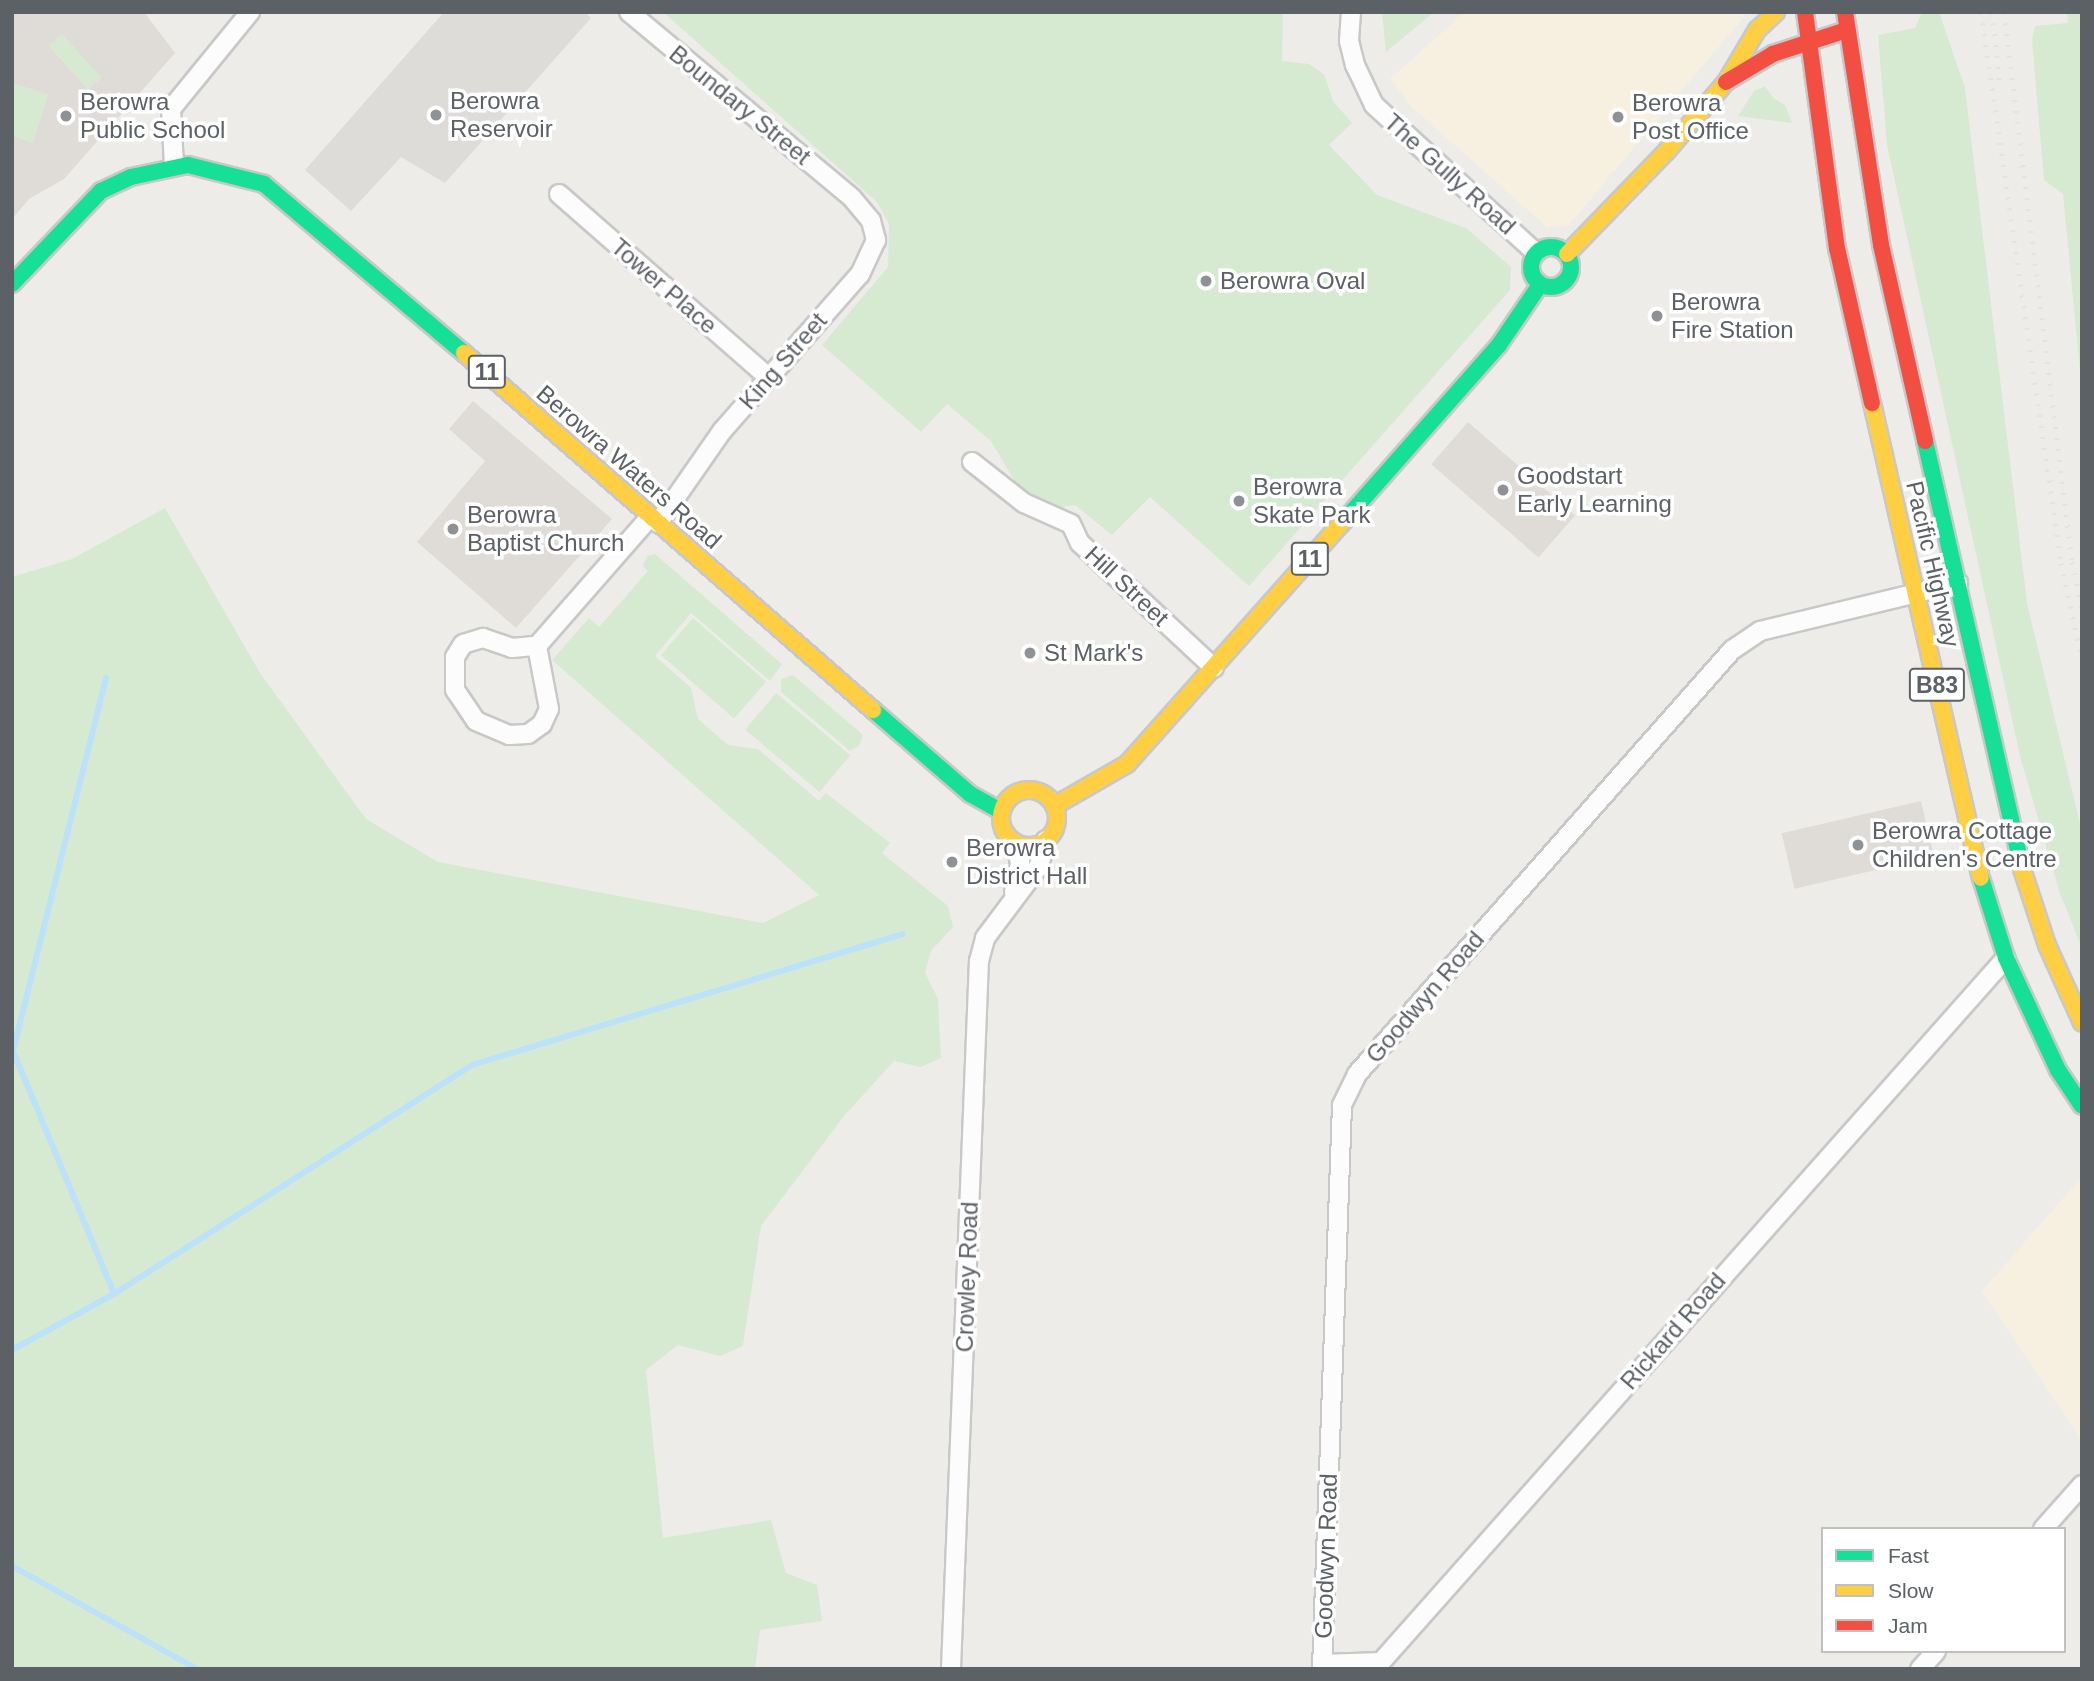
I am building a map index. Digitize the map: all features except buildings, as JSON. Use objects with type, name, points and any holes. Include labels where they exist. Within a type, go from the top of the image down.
[{"type":"main road","points":[[1567,254],[1639,183],[1726,82],[1757,30],[1776,12]]},
{"type":"main road","name":"Pacific Highway","points":[[1805,12],[1837,248],[1983,886],[2006,958],[2058,1070],[2082,1106]]},
{"type":"main road","name":"Pacific Highway","points":[[1845,12],[1881,246],[2023,870],[2047,945],[2082,1023]]},
{"type":"main road","points":[[1726,82],[1773,54],[1847,30]]},
{"type":"main road","name":"Berowra Waters Road","points":[[14,278],[101,191],[174,166],[228,172],[264,184],[296,206],[970,794],[1001,811]]},
{"type":"main road","points":[[1555,247],[1567,254],[1571,272],[1564,283],[1552,288],[1540,285],[1531,270],[1536,253],[1555,247]]},
{"type":"main road","name":"11","points":[[1054,806],[1126,764],[1499,345],[1540,285]]},
{"type":"main road","points":[[1026,790],[1043,793],[1054,806],[1055,828],[1046,840],[1033,846],[1016,844],[1003,830],[1001,811],[1010,796],[1026,790]]},
{"type":"street","points":[[174,166],[171,109],[250,12]]},
{"type":"street","name":"Boundary Street","points":[[629,12],[739,108],[852,198]]},
{"type":"street","name":"The Gully Road","points":[[1351,12],[1349,41],[1355,65],[1374,105],[1536,253]]},
{"type":"street","name":"Tower Place","points":[[559,194],[768,377]]},
{"type":"street","name":"King Street","points":[[537,646],[654,520],[722,431],[860,274],[874,252],[875,228],[852,198]]},
{"type":"street","name":"Hill Street","points":[[972,462],[1024,503],[1071,524],[1080,543],[1214,668]]},
{"type":"street","name":"Goodwyn Road","points":[[1322,1667],[1342,1105],[1357,1074],[1732,650],[1760,631],[1958,583]]},
{"type":"street","points":[[483,638],[512,648],[537,646],[549,709],[542,724],[528,734],[509,735],[476,721],[455,690],[455,657],[463,644],[483,638]]},
{"type":"street","name":"Crowley Road","points":[[951,1669],[979,961],[985,938],[1013,895],[1038,866],[1046,840]]},
{"type":"street","name":"Crowley Road","points":[[1013,895],[1020,863],[1016,844]]},
{"type":"street","name":"Rickard Road","points":[[1322,1667],[1381,1662],[2006,958]]},
{"type":"street","points":[[2045,1527],[2082,1485]]},
{"type":"street","points":[[1920,1669],[1934,1653]]},
{"type":"shaded area","name":"Berowra Public School","points":[[12,12],[144,12],[175,53],[64,179],[29,199],[12,219]]},
{"type":"shaded area","points":[[444,12],[585,12],[591,18],[445,183],[401,157],[351,211],[305,170]]},
{"type":"shaded area","points":[[1465,12],[1748,12],[1569,225],[1547,227],[1411,106],[1390,79]]},
{"type":"shaded area","points":[[473,401],[612,519],[516,628],[417,542],[485,461],[449,429]]},
{"type":"shaded area","name":"Goodstart Early Learning","points":[[1468,422],[1575,515],[1538,557],[1431,464]]},
{"type":"shaded area","name":"Berowra Cottage Children's Centre","points":[[1921,801],[1934,857],[1794,889],[1782,833]]},
{"type":"shaded area","points":[[2079,1180],[2082,1184],[2081,1440],[1982,1291]]},
{"type":"green space","points":[[663,12],[1283,12],[1282,61],[1309,64],[1324,74],[1333,101],[1352,123],[1329,145],[1377,195],[1466,228],[1511,267],[1510,290],[1249,586],[1150,497],[1112,535],[1075,505],[1052,509],[1024,497],[991,441],[947,404],[921,432],[822,345],[888,267],[889,224],[877,202]]},
{"type":"green space","points":[[1382,12],[1434,12],[1386,52]]},
{"type":"green space","points":[[1922,12],[1939,12],[1965,88],[2027,603],[2082,832],[2082,948],[2060,894],[2020,756],[1887,145],[1878,35],[1915,28]]},
{"type":"green space","points":[[2067,12],[2082,12],[2082,393],[2063,194],[2044,180],[2032,41],[2035,26],[2068,23]]},
{"type":"green space","points":[[62,34],[101,78],[88,90],[49,46]]},
{"type":"green space","points":[[12,83],[48,94],[33,143],[12,136]]},
{"type":"green space","points":[[1765,86],[1773,98],[1785,105],[1792,123],[1738,116],[1754,91]]},
{"type":"green space","points":[[165,508],[260,673],[366,819],[438,862],[763,923],[819,895],[552,660],[589,618],[599,627],[648,571],[643,566],[647,556],[655,554],[782,664],[770,681],[691,613],[655,656],[691,688],[698,719],[728,745],[758,749],[819,801],[826,793],[890,843],[882,853],[948,906],[953,927],[931,951],[925,973],[938,999],[941,1058],[921,1067],[894,1061],[844,1116],[761,1226],[743,1346],[720,1356],[678,1345],[646,1370],[663,1538],[771,1520],[786,1573],[817,1585],[822,1621],[760,1630],[755,1669],[12,1669],[12,577],[72,559]]},
{"type":"green space","points":[[693,618],[766,682],[734,719],[661,655]]},
{"type":"green space","points":[[793,675],[863,735],[859,746],[850,751],[781,692],[781,679]]},
{"type":"green space","points":[[776,693],[850,755],[819,792],[745,730]]},
{"type":"waterway","points":[[106,678],[13,1051],[114,1294]]},
{"type":"waterway","points":[[12,1350],[114,1294],[472,1065],[903,934]]},
{"type":"waterway","points":[[12,1566],[197,1669]]},
{"type":"railway","points":[[1981,12],[2061,563],[2082,660]]},
{"type":"railway","points":[[1992,12],[2000,86]]},
{"type":"railway","points":[[2004,12],[2072,562],[2082,607]]},
{"type":"traffic: fast","points":[[12,284],[101,191],[131,177],[188,165],[264,184],[464,353]]},
{"type":"traffic: fast","points":[[1551,247],[1559,248],[1565,253],[1570,259],[1571,267],[1570,275],[1565,281],[1559,286],[1551,287],[1543,286],[1537,281],[1532,275],[1531,267],[1532,259],[1537,253],[1543,248],[1551,247]]},
{"type":"traffic: fast","points":[[1342,523],[1499,345],[1540,285]]},
{"type":"traffic: fast","points":[[1925,441],[2022,869]]},
{"type":"traffic: fast","points":[[873,710],[970,794],[1001,811]]},
{"type":"traffic: fast","points":[[1981,878],[2006,958],[2058,1070],[2082,1106]]},
{"type":"traffic: slow","points":[[1567,254],[1666,152],[1726,82],[1757,30],[1776,12]]},
{"type":"traffic: slow","points":[[464,353],[873,710]]},
{"type":"traffic: slow","points":[[1872,403],[1981,878]]},
{"type":"traffic: slow","points":[[1054,806],[1127,764],[1342,523]]},
{"type":"traffic: slow","points":[[1023,790],[1035,790],[1049,798],[1057,812],[1057,818],[1055,829],[1049,838],[1035,846],[1023,846],[1006,834],[1001,824],[1001,812],[1013,795],[1023,790]]},
{"type":"traffic: slow","points":[[2022,869],[2047,945],[2082,1023]]},
{"type":"traffic: jam","points":[[1805,12],[1837,248],[1872,403]]},
{"type":"traffic: jam","points":[[1845,12],[1881,245],[1925,441]]},
{"type":"traffic: jam","points":[[1726,82],[1773,54],[1847,30]]},
{"type":"place","name":"Berowra Reservoir","points":[[436,115]]},
{"type":"place","name":"Berowra Public School","points":[[66,116]]},
{"type":"place","name":"Berowra Post Office","points":[[1618,117]]},
{"type":"place","name":"Berowra Oval","points":[[1206,281]]},
{"type":"place","name":"Berowra Fire Station","points":[[1657,316]]},
{"type":"place","name":"Goodstart Early Learning","points":[[1503,490]]},
{"type":"place","name":"Berowra Skate Park","points":[[1239,501]]},
{"type":"place","name":"Berowra Baptist Church","points":[[453,529]]},
{"type":"place","name":"St Mark's","points":[[1030,653]]},
{"type":"place","name":"Berowra Cottage Children's Centre","points":[[1858,845]]},
{"type":"place","name":"Berowra District Hall","points":[[952,862]]}]
